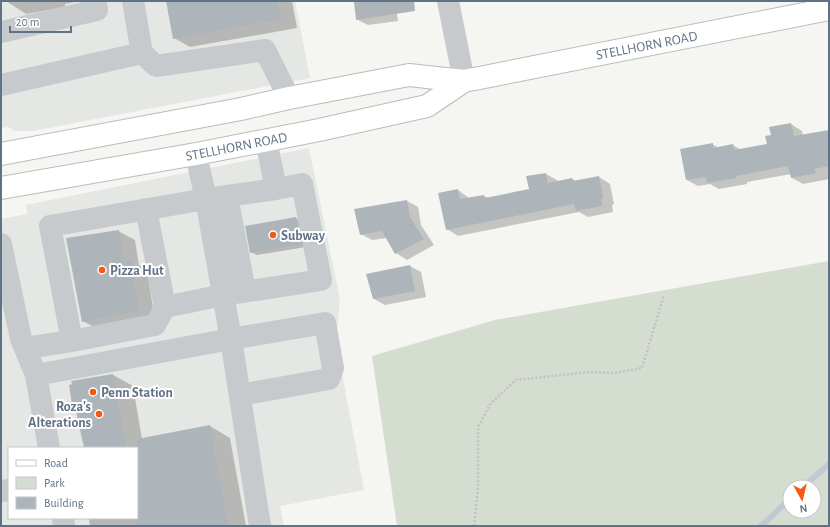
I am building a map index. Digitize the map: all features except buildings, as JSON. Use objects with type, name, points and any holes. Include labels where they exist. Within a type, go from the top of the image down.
[{"type":"main road","name":"STELLHORN ROAD","points":[[1,154],[241,109],[289,98],[409,75],[464,81],[829,9]]},
{"type":"main road","name":"STELLHORN ROAD","points":[[1,188],[196,154],[427,106],[464,81]]},
{"type":"street","points":[[1,32],[97,10],[95,1]]},
{"type":"street","points":[[133,1],[142,53],[156,66],[265,50],[289,98]]},
{"type":"street","points":[[448,1],[464,81]]},
{"type":"street","points":[[1,85],[142,53]]},
{"type":"street","points":[[266,140],[276,189]]},
{"type":"street","points":[[196,154],[206,199],[231,339],[260,526]]},
{"type":"street","points":[[72,341],[50,226],[302,184],[321,280],[245,291],[164,306]]},
{"type":"street","points":[[227,196],[245,291]]},
{"type":"street","points":[[25,348],[72,341],[155,325],[164,306],[146,209]]},
{"type":"street","points":[[1,244],[3,270],[21,339],[36,376],[50,447]]},
{"type":"street","points":[[36,376],[231,339],[325,323],[333,368],[329,379],[240,395]]},
{"type":"path","points":[[474,526],[478,488],[478,427],[491,402],[516,380],[589,372],[614,373],[642,368],[664,295]]},
{"type":"shaded area","points":[[1,1],[295,1],[310,78],[33,131],[15,131],[8,127],[1,128]]},
{"type":"shaded area","points":[[309,148],[340,300],[336,342],[364,490],[280,506],[284,526],[1,526],[1,219],[27,214],[26,205]]},
{"type":"green space","points":[[829,261],[829,526],[397,526],[372,356],[495,320]]},
{"type":"waterway","points":[[812,479],[829,464]]},
{"type":"waterway","points":[[761,526],[782,506]]},
{"type":"place","name":"Subway","points":[[273,235]]},
{"type":"place","name":"Pizza Hut","points":[[102,270]]},
{"type":"place","name":"Penn Station","points":[[93,392]]},
{"type":"place","name":"Roza's Alterations","points":[[99,414]]}]
